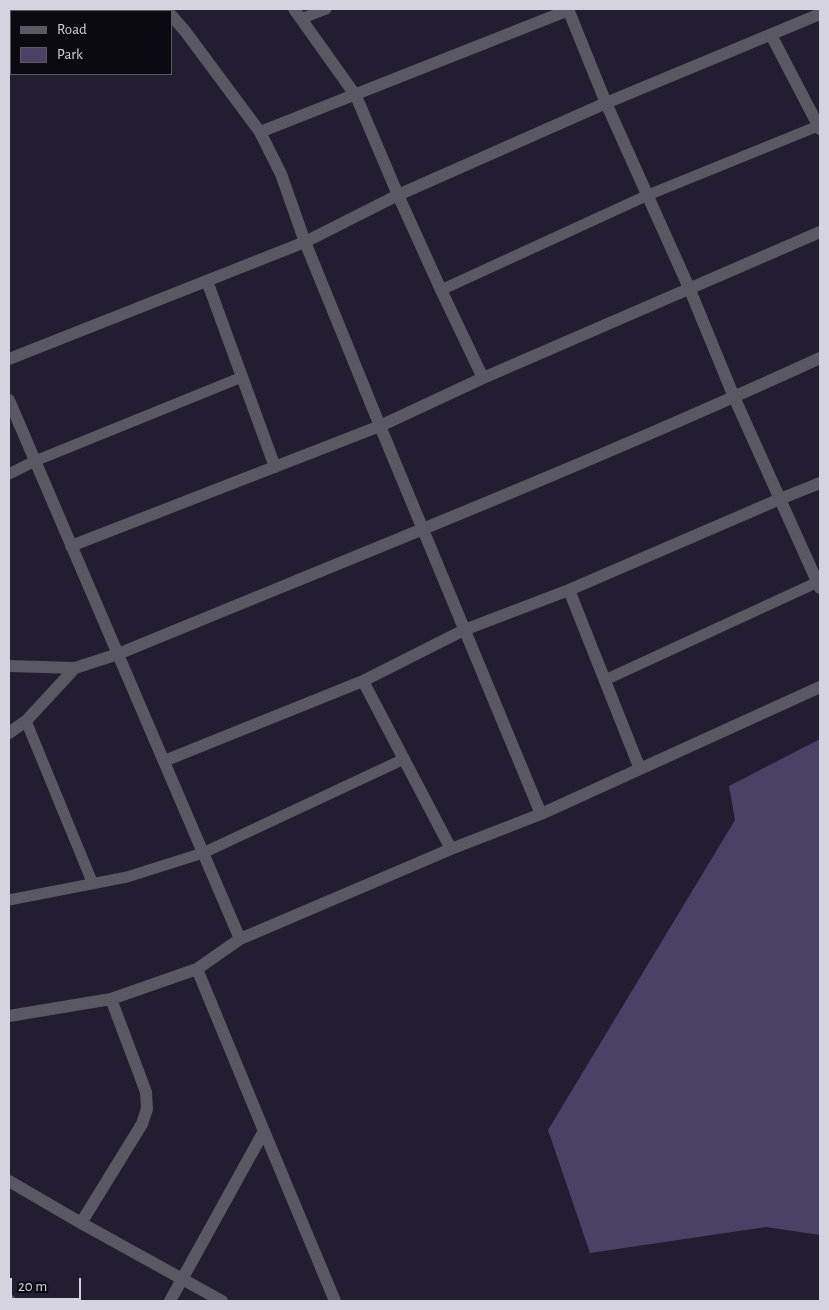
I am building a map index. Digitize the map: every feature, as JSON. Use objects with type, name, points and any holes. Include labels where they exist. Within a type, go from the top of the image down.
[{"type":"street","points":[[260,132],[356,96],[569,9],[606,104],[690,290],[734,397],[819,584]]},
{"type":"street","points":[[297,14],[356,96],[398,195],[483,378]]},
{"type":"street","points":[[9,359],[305,242],[398,195],[606,104],[820,14]]},
{"type":"street","points":[[172,16],[260,132],[281,174],[305,242],[541,814]]},
{"type":"street","points":[[771,34],[819,127]]},
{"type":"street","points":[[71,546],[380,426],[483,378],[690,290],[820,232]]},
{"type":"street","points":[[207,281],[275,467]]},
{"type":"street","points":[[9,666],[75,668],[118,654],[422,529],[734,397],[820,358]]},
{"type":"street","points":[[9,400],[240,939]]},
{"type":"street","points":[[164,762],[363,681],[464,630],[569,590],[780,499],[820,484]]},
{"type":"street","points":[[569,590],[640,769]]},
{"type":"street","points":[[9,733],[26,721],[75,668]]},
{"type":"street","points":[[363,681],[451,849]]},
{"type":"street","points":[[9,1016],[110,998],[197,969],[240,939],[451,849],[541,814],[820,687]]},
{"type":"street","points":[[197,969],[335,1301]]},
{"type":"street","points":[[81,1223],[142,1124],[146,1109],[146,1092],[110,998]]},
{"type":"street","points":[[170,1301],[264,1131]]},
{"type":"street","points":[[9,1180],[81,1223],[222,1301]]},
{"type":"lane","points":[[297,14],[326,9]]},
{"type":"lane","points":[[441,290],[648,195],[819,127]]},
{"type":"lane","points":[[9,474],[35,461],[242,377]]},
{"type":"lane","points":[[605,680],[819,584]]},
{"type":"lane","points":[[26,721],[93,884]]},
{"type":"lane","points":[[9,900],[127,877],[203,853],[404,759]]},
{"type":"green space","points":[[820,739],[820,1235],[766,1227],[590,1253],[548,1130],[735,820],[729,786]]}]
